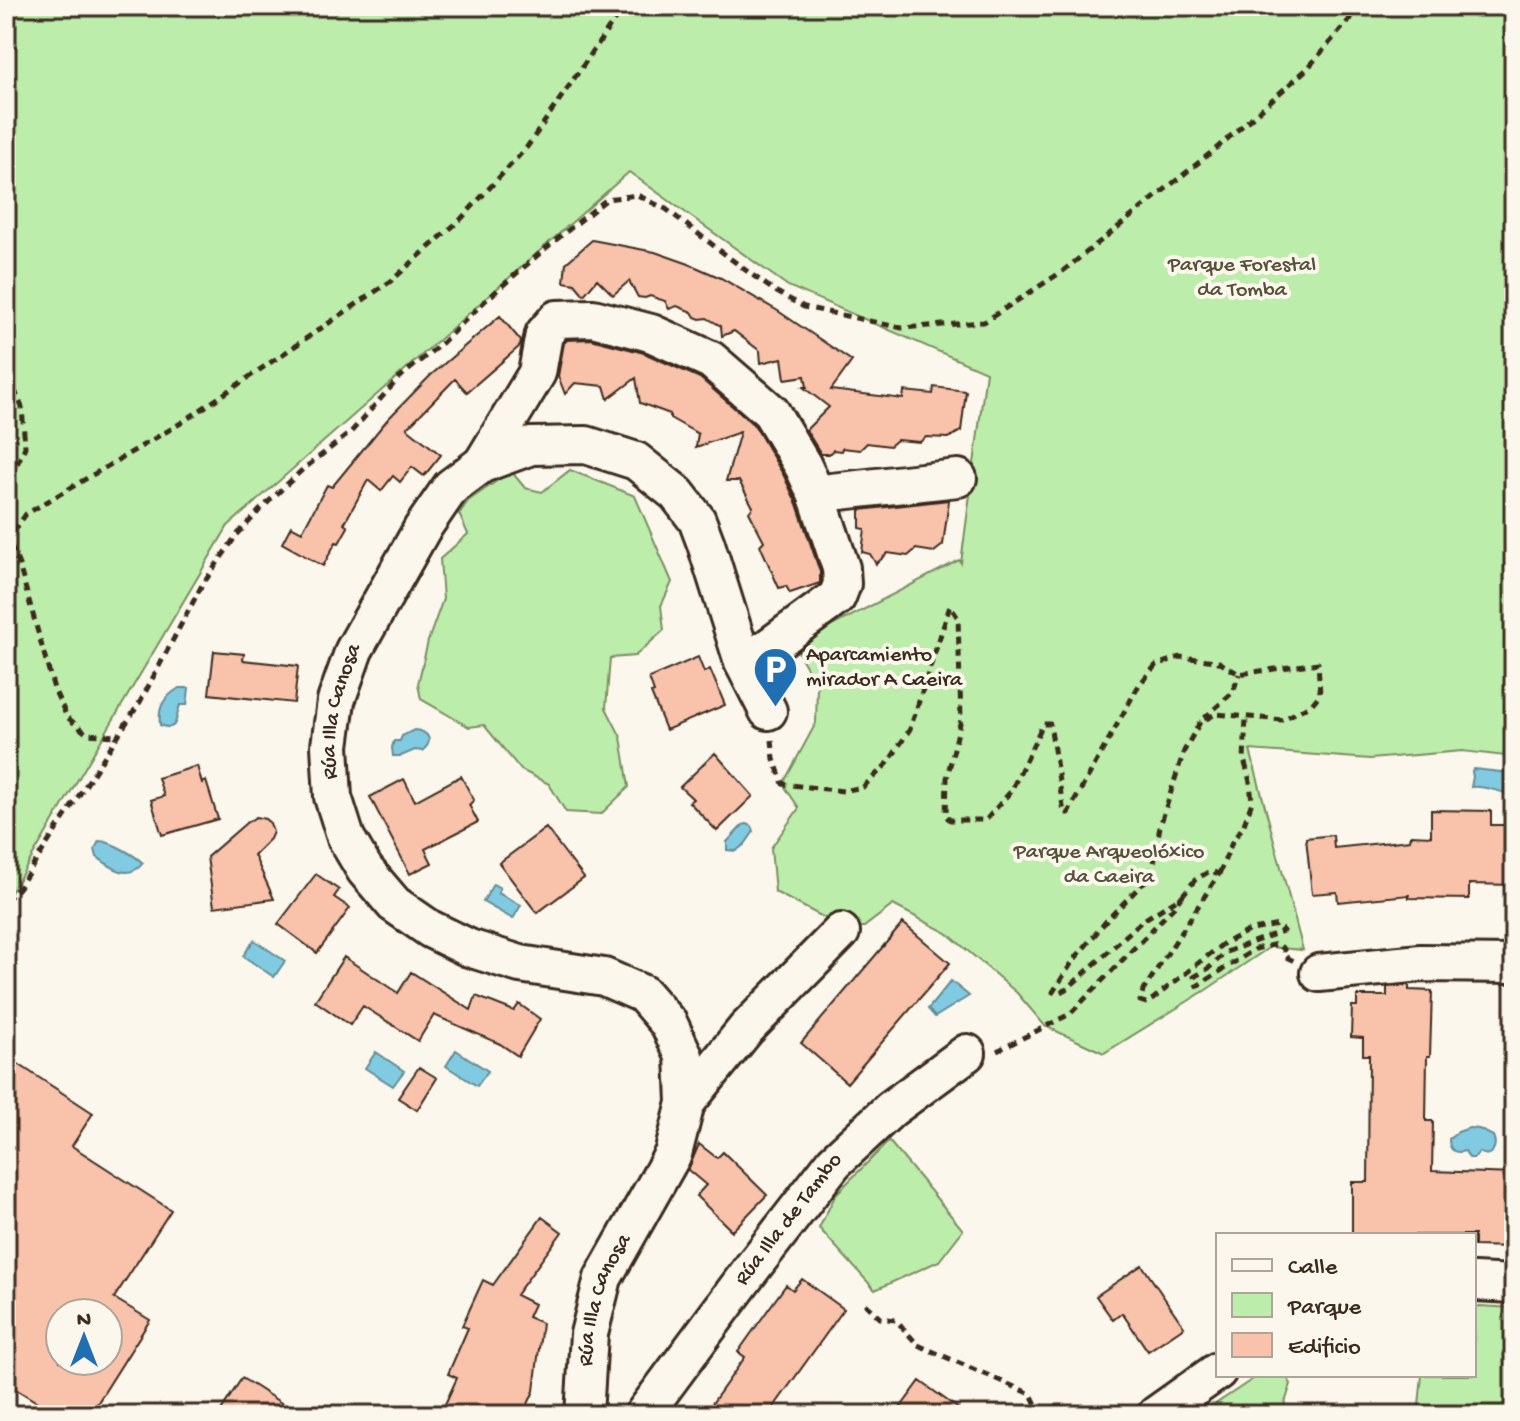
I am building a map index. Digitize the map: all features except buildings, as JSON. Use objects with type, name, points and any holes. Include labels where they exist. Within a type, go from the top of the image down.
[{"type":"street","points":[[482,464],[537,373],[544,334],[557,319],[593,318],[651,333],[711,360],[771,412],[817,496],[841,568],[842,584],[837,597],[743,662]]},
{"type":"street","name":"Rúa Illa Canosa","points":[[584,1415],[589,1334],[603,1278],[673,1154],[686,1103],[684,1056],[669,1024],[643,994],[604,977],[520,964],[469,948],[430,929],[394,904],[365,870],[346,838],[333,797],[330,746],[336,701],[354,650],[422,529],[451,487],[482,464],[531,446],[586,445],[636,461],[677,494],[697,520],[743,662],[768,711]]},
{"type":"street","points":[[817,496],[958,478]]},
{"type":"street","points":[[686,1103],[746,1029],[841,932]]},
{"type":"street","points":[[1319,973],[1421,963],[1514,964]]},
{"type":"street","name":"Rúa Illa de Tambo","points":[[643,1415],[834,1162],[891,1109],[967,1053]]},
{"type":"street","points":[[1476,1282],[1514,1284]]},
{"type":"street","points":[[1156,1415],[1216,1372]]},
{"type":"path","points":[[116,736],[87,734],[67,717],[54,689],[7,538],[26,514],[181,423],[391,281],[461,219],[527,147],[624,6]]},
{"type":"path","points":[[6,901],[19,887],[140,702],[201,587],[236,536],[301,471],[351,432],[399,378],[546,248],[607,199],[637,195],[666,209],[748,272],[804,307],[902,328],[984,322],[1063,271],[1218,147],[1307,69],[1361,6]]},
{"type":"path","points":[[6,378],[22,407],[25,447],[6,488]]},
{"type":"path","points":[[768,711],[774,759],[783,784],[843,791],[863,787],[888,763],[910,729],[950,606],[958,618],[961,719],[947,778],[946,816],[950,820],[986,820],[1011,791],[1043,724],[1050,724],[1064,813],[1068,813],[1139,685],[1156,665],[1180,657],[1217,661],[1239,674],[1318,663],[1320,694],[1312,704],[1282,720],[1216,714],[1200,722]]},
{"type":"path","points":[[1182,896],[1142,921],[1067,989],[1053,992],[1098,930],[1149,877],[1160,826],[1184,751],[1200,722],[1233,692],[1239,674]]},
{"type":"path","points":[[1246,717],[1244,759],[1252,802],[1243,827],[1233,840],[1219,874],[1143,991],[1140,1001],[1146,1003],[1153,999],[1224,943],[1248,931],[1278,925],[1283,931],[1226,952],[1194,977],[1197,986],[1255,949],[1277,944],[1284,949],[1284,956],[1319,973]]},
{"type":"path","points":[[967,1053],[990,1054],[1070,1014],[1173,908],[1195,880],[1210,871],[1219,874]]},
{"type":"path","points":[[865,1304],[880,1318],[896,1320],[918,1345],[1031,1394],[1041,1415]]},
{"type":"green space","name":"Parque Forestal da Tomba","points":[[6,6],[1514,6],[1514,757],[1462,751],[1370,759],[1250,750],[1303,950],[1270,947],[1104,1053],[1045,1026],[1017,993],[947,933],[893,905],[864,927],[842,927],[775,892],[771,848],[799,808],[783,784],[816,723],[817,686],[799,654],[797,644],[959,560],[961,563],[986,372],[788,286],[629,172],[228,526],[6,901]]},
{"type":"green space","points":[[570,470],[635,496],[672,582],[661,606],[664,630],[635,656],[610,658],[606,708],[621,737],[629,787],[601,814],[566,812],[549,784],[521,770],[484,725],[469,727],[421,699],[418,684],[428,641],[443,599],[440,559],[468,534],[459,514],[468,501],[511,471],[525,488],[542,492]]},
{"type":"green space","points":[[889,1141],[963,1230],[939,1261],[875,1290],[819,1228],[836,1194]]},
{"type":"green space","points":[[1476,1307],[1514,1308],[1514,1415],[1418,1415],[1422,1377],[1476,1377]]},
{"type":"green space","points":[[1256,1377],[1286,1377],[1291,1384],[1281,1415],[1199,1415]]},
{"type":"water","points":[[179,688],[189,688],[187,705],[180,705],[173,725],[160,725],[163,704]]},
{"type":"water","points":[[414,730],[428,737],[426,747],[422,751],[393,756],[394,741],[400,741],[402,736]]},
{"type":"water","points":[[1474,769],[1509,773],[1507,793],[1471,787]]},
{"type":"water","points":[[747,824],[754,831],[745,844],[736,851],[727,850],[727,842]]},
{"type":"water","points":[[99,841],[122,849],[143,863],[132,871],[114,868],[97,857],[95,849]]},
{"type":"water","points":[[493,884],[500,888],[498,893],[521,905],[513,919],[483,902]]},
{"type":"water","points":[[254,940],[285,961],[274,977],[243,956]]},
{"type":"water","points":[[951,981],[969,996],[935,1017],[928,1009]]},
{"type":"water","points":[[456,1050],[488,1071],[477,1086],[446,1066]]},
{"type":"water","points":[[376,1052],[404,1071],[393,1086],[365,1068]]},
{"type":"water","points":[[1469,1128],[1493,1136],[1495,1144],[1490,1153],[1479,1152],[1474,1158],[1469,1158],[1465,1151],[1458,1152],[1451,1148],[1449,1139]]},
{"type":"place","name":"Aparcamiento mirador A Caeira","points":[[775,708]]},
{"type":"park label","name":"Parque Arqueolóxico da Caeira","points":[[1109,866]]}]
